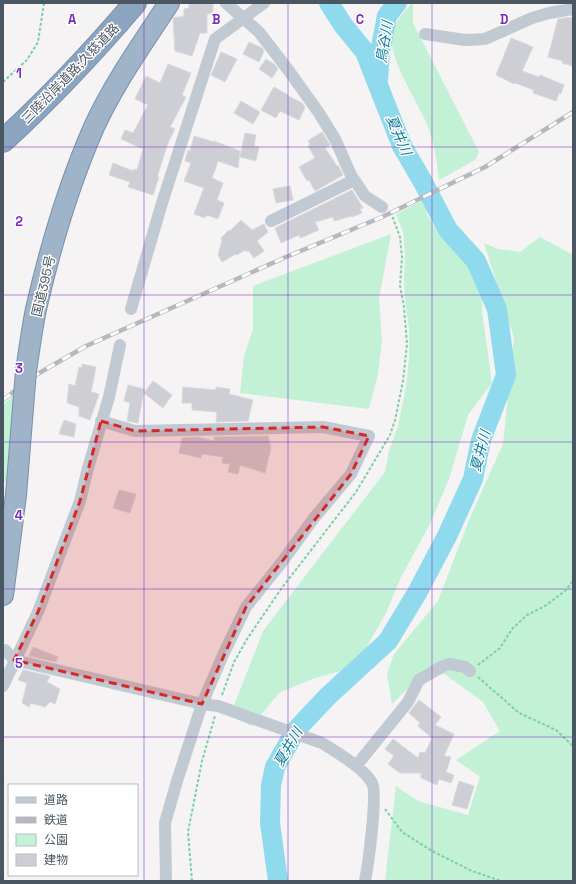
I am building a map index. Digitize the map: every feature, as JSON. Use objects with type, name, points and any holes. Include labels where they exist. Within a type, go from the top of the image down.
[{"type":"highway","name":"三陸沿岸道路;久慈道路","points":[[3,141],[28,118],[97,46],[135,3]]},
{"type":"highway","name":"国道395号","points":[[3,595],[16,495],[26,371],[36,309],[52,246],[72,185],[94,127],[120,78],[170,3]]},
{"type":"street","points":[[226,3],[248,14],[259,32],[320,113],[336,139],[354,180],[365,196],[386,210]]},
{"type":"street","points":[[131,309],[164,196],[215,39],[264,3]]},
{"type":"street","points":[[426,34],[465,40],[485,39],[532,18],[549,13],[573,9]]},
{"type":"street","points":[[271,221],[354,180]]},
{"type":"street","points":[[3,686],[38,612],[80,501],[109,397],[120,345]]},
{"type":"street","points":[[101,422],[135,431],[322,427],[369,436],[351,474],[314,518],[282,562],[246,607],[223,655],[202,704],[165,823],[166,881]]},
{"type":"street","points":[[5,650],[14,660],[202,704],[218,706],[322,743],[365,772],[374,784],[365,881]]},
{"type":"street","points":[[351,763],[408,702],[419,680],[443,666],[450,664],[466,667],[470,670]]},
{"type":"path","points":[[3,82],[27,60],[38,42],[44,3]]},
{"type":"path","points":[[192,881],[188,832],[202,761],[218,706],[234,662],[247,639],[285,583],[356,492],[390,435],[395,420],[403,381],[407,344],[404,306],[400,286],[402,257],[400,237],[386,210]]},
{"type":"path","points":[[573,581],[565,591],[545,606],[527,615],[512,629],[500,648],[470,670],[519,713],[556,730],[573,746]]},
{"type":"path","points":[[374,793],[402,832],[432,851],[472,871],[501,881]]},
{"type":"highlighted area","points":[[101,421],[135,431],[323,427],[369,436],[351,474],[246,607],[202,704],[14,660],[38,612],[80,501]]},
{"type":"green space","points":[[412,3],[413,23],[479,152],[475,160],[439,180],[432,138],[423,115],[399,69],[392,46],[394,27],[399,18]]},
{"type":"green space","points":[[425,199],[427,215],[435,227],[467,259],[483,289],[482,311],[492,383],[468,415],[449,479],[430,524],[401,577],[386,613],[357,664],[344,670],[315,678],[279,693],[252,726],[230,716],[263,631],[385,472],[389,451],[398,426],[406,387],[409,358],[409,329],[404,279],[405,254],[403,232],[396,214]]},
{"type":"green space","points":[[391,234],[379,298],[382,340],[378,374],[369,409],[240,393],[244,356],[253,329],[253,286]]},
{"type":"green space","points":[[540,237],[573,255],[573,881],[385,881],[396,786],[418,801],[468,815],[480,777],[456,760],[500,731],[483,702],[446,675],[428,669],[392,704],[387,674],[394,654],[438,601],[469,520],[503,444],[514,338],[484,243],[498,249],[520,252]]},
{"type":"green space","points":[[14,395],[6,481],[3,482],[3,405]]},
{"type":"building","points":[[189,3],[213,3],[213,14],[207,14],[207,33],[200,33],[192,56],[175,51],[173,18],[184,16],[184,9],[189,8]]},
{"type":"building","points":[[573,17],[573,66],[562,63],[563,61],[548,57],[558,19]]},
{"type":"building","points":[[511,38],[533,47],[522,71],[539,77],[540,75],[564,85],[561,94],[559,93],[556,101],[533,93],[534,90],[515,83],[514,84],[496,75]]},
{"type":"building","points":[[249,42],[262,48],[264,51],[259,62],[243,54]]},
{"type":"building","points":[[221,52],[237,59],[225,82],[211,75]]},
{"type":"building","points":[[266,59],[274,64],[278,69],[272,78],[259,69]]},
{"type":"building","points":[[168,64],[191,73],[182,95],[186,97],[170,127],[175,129],[168,143],[153,195],[128,187],[130,182],[109,175],[113,163],[133,171],[134,169],[137,170],[143,149],[121,139],[125,130],[133,133],[148,105],[135,99],[146,76],[160,83]]},
{"type":"building","points":[[274,87],[302,103],[305,107],[299,120],[280,111],[276,118],[261,110]]},
{"type":"building","points":[[241,101],[260,112],[253,124],[234,113]]},
{"type":"building","points":[[322,132],[330,145],[325,148],[337,166],[338,165],[343,175],[315,191],[299,167],[315,158],[308,146],[310,144],[308,141]]},
{"type":"building","points":[[245,133],[256,135],[254,146],[259,147],[256,161],[240,157]]},
{"type":"building","points":[[194,136],[214,141],[240,151],[238,168],[218,161],[212,178],[223,183],[217,200],[224,203],[218,219],[207,215],[205,218],[194,214],[204,188],[184,181],[191,163],[185,161],[188,150],[190,151]]},
{"type":"building","points":[[290,186],[293,200],[276,203],[273,189]]},
{"type":"building","points":[[352,190],[363,208],[360,209],[362,213],[334,221],[333,217],[315,222],[319,230],[300,238],[299,235],[281,243],[275,228]]},
{"type":"building","points":[[241,220],[252,230],[264,224],[268,232],[257,241],[264,251],[254,258],[248,250],[247,252],[245,250],[222,262],[218,255],[222,240],[221,238]]},
{"type":"building","points":[[82,364],[96,367],[91,392],[99,394],[90,420],[79,416],[79,407],[67,403],[69,384],[75,386],[79,367],[82,368]]},
{"type":"building","points":[[153,381],[172,395],[163,408],[144,393]]},
{"type":"building","points":[[128,385],[144,389],[138,423],[127,421],[130,403],[124,401]]},
{"type":"building","points":[[183,387],[216,390],[216,387],[230,389],[229,394],[253,400],[248,421],[216,422],[217,412],[192,410],[192,403],[182,403]]},
{"type":"building","points":[[64,420],[76,424],[74,437],[59,434]]},
{"type":"building","points":[[268,436],[271,448],[265,473],[240,465],[238,474],[228,472],[230,464],[222,463],[223,457],[202,454],[201,458],[179,453],[182,438],[197,437],[214,441],[214,437]]},
{"type":"building","points":[[119,490],[136,494],[130,513],[113,508]]},
{"type":"building","points":[[33,647],[58,657],[56,662],[29,656]]},
{"type":"building","points":[[23,670],[50,676],[47,682],[60,689],[55,704],[50,702],[45,707],[31,703],[29,707],[22,703],[27,683],[18,680]]},
{"type":"building","points":[[419,700],[441,717],[435,725],[454,734],[444,756],[451,757],[446,772],[454,775],[451,783],[439,779],[437,785],[421,778],[421,773],[400,773],[388,764],[394,756],[385,749],[393,739],[418,758],[420,752],[425,753],[432,738],[418,726],[420,723],[409,713]]},
{"type":"building","points":[[459,781],[474,786],[467,809],[452,805]]},
{"type":"waterway","name":"夏井川","points":[[278,881],[270,823],[271,785],[275,767],[296,730],[327,697],[388,641],[417,593],[447,536],[473,479],[481,440],[506,375],[497,309],[476,261],[448,230],[402,146],[365,52],[343,25],[329,3]]},
{"type":"waterway","name":"鳥谷川","points":[[378,80],[380,52],[387,16],[397,3]]},
{"type":"railway","points":[[3,400],[34,376],[86,346],[286,257],[382,217],[485,167],[573,112]]}]
